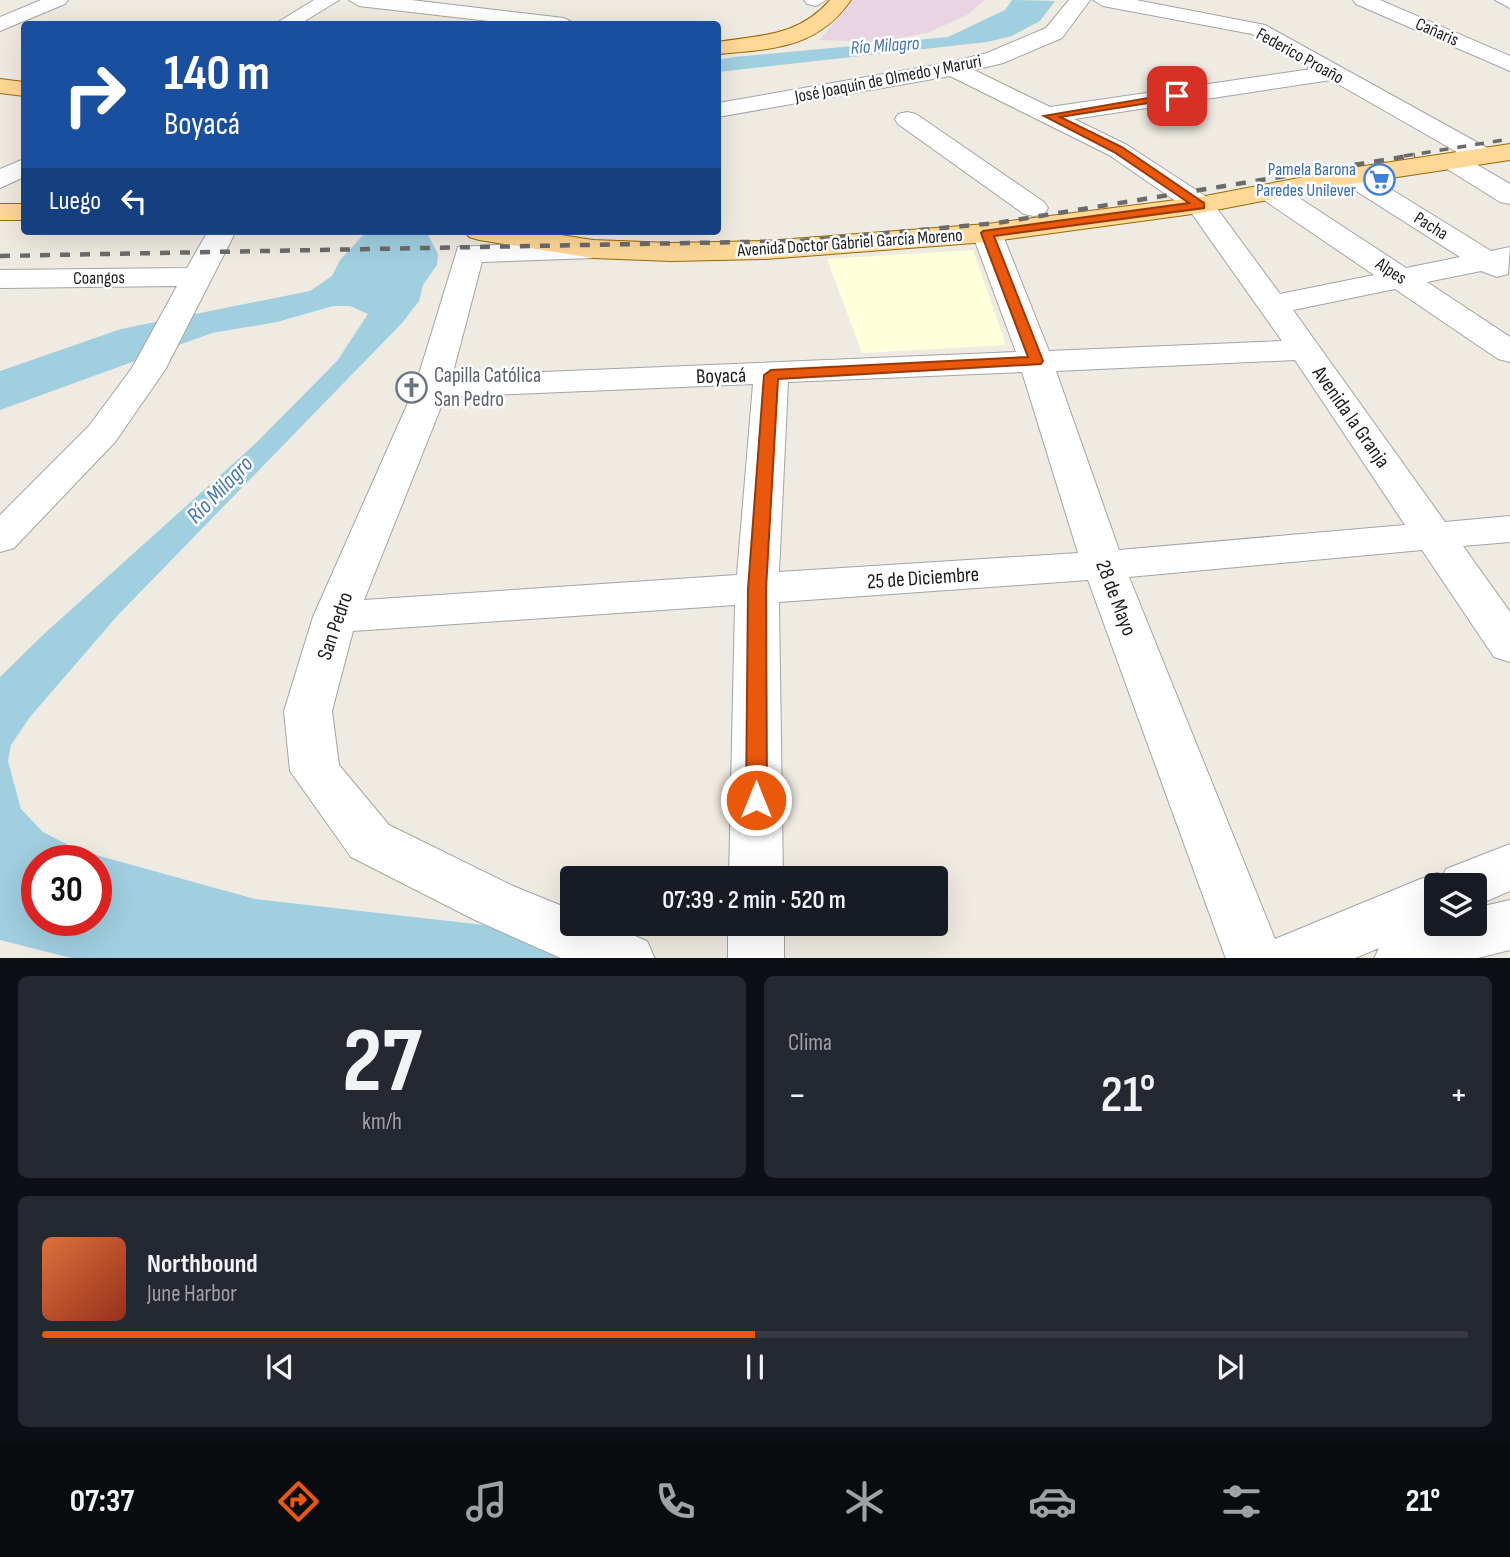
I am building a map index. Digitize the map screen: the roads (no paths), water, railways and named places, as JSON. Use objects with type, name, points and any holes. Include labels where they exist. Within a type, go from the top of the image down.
[{"type":"main road","points":[[721,40],[781,30],[797,21],[815,0]]},
{"type":"main road","points":[[721,48],[784,39],[808,30],[817,26],[841,0]]},
{"type":"main road","points":[[0,86],[21,89]]},
{"type":"main road","name":"Avenida Doctor Gabriel García Moreno","points":[[584,235],[657,238],[761,235],[1187,195],[1271,192],[1454,151],[1510,132]]},
{"type":"main road","name":"Avenida Doctor Gabriel García Moreno","points":[[593,249],[671,252],[766,250],[987,233],[1187,195],[1454,151],[1482,156],[1510,152]]},
{"type":"main road","points":[[0,212],[21,212]]},
{"type":"street","points":[[4,21],[58,0]]},
{"type":"street","points":[[291,21],[329,0]]},
{"type":"street","points":[[359,0],[562,20]]},
{"type":"street","name":"José Joaquín de Olmedo y Maruri","points":[[721,109],[953,69],[1027,47],[1054,33],[1080,0]]},
{"type":"street","name":"Federico Proaño","points":[[1103,0],[1258,29],[1454,151],[1510,196]]},
{"type":"street","name":"Cañaris","points":[[1363,0],[1510,64]]},
{"type":"street","points":[[1505,0],[1510,2]]},
{"type":"street","points":[[953,69],[1118,150],[1187,195]]},
{"type":"street","points":[[1049,116],[1330,72]]},
{"type":"street","points":[[907,119],[1034,208]]},
{"type":"street","name":"Pacha","points":[[1351,176],[1502,264]]},
{"type":"street","name":"Alpes","points":[[1271,192],[1401,276],[1510,352]]},
{"type":"street","name":"Avenida la Granja","points":[[1187,195],[1305,350],[1510,646]]},
{"type":"street","name":"28 de Mayo","points":[[987,233],[1036,361],[1103,565],[1255,958]]},
{"type":"street","points":[[0,539],[102,435],[148,370],[224,235]]},
{"type":"street","name":"San Pedro","points":[[593,249],[474,242],[432,387],[335,617],[308,711],[315,771],[370,841],[494,903],[627,958]]},
{"type":"street","points":[[1272,304],[1401,276],[1502,264]]},
{"type":"street","name":"Coangos","points":[[0,279],[192,288]]},
{"type":"street","points":[[0,300],[57,298]]},
{"type":"street","name":"Boyacá","points":[[432,387],[771,375],[1305,350]]},
{"type":"street","points":[[756,866],[757,589],[771,375]]},
{"type":"street","name":"25 de Diciembre","points":[[335,617],[1103,565],[1510,529]]},
{"type":"street","points":[[1487,877],[1510,867]]},
{"type":"street","points":[[1290,958],[1424,902]]},
{"type":"street","points":[[1402,958],[1430,944],[1510,925]]},
{"type":"street","points":[[756,936],[756,958]]},
{"type":"water","name":"Río Milagro","points":[[1012,0],[1055,1],[1040,21],[1012,36],[987,42],[721,72],[721,59],[734,57],[948,37],[1005,10]]},
{"type":"water","name":"Río Milagro","points":[[363,235],[428,235],[438,254],[437,265],[423,285],[419,301],[403,322],[118,615],[30,717],[11,745],[8,761],[21,809],[43,832],[68,845],[21,845],[21,936],[112,936],[112,859],[255,899],[484,925],[556,942],[589,958],[71,958],[0,940],[0,677],[255,444],[337,361],[368,314],[350,306],[333,306],[277,322],[212,333],[0,410],[0,371],[121,329],[310,291],[332,276],[340,260]]},
{"type":"railway","points":[[1404,156],[1510,139]]},
{"type":"railway","points":[[0,256],[799,241],[997,223],[1415,155]]},
{"type":"place","name":"Pamela Barona Paredes Unilever","points":[[1379,179]]},
{"type":"place","name":"Capilla Católica San Pedro","points":[[411,387]]}]
